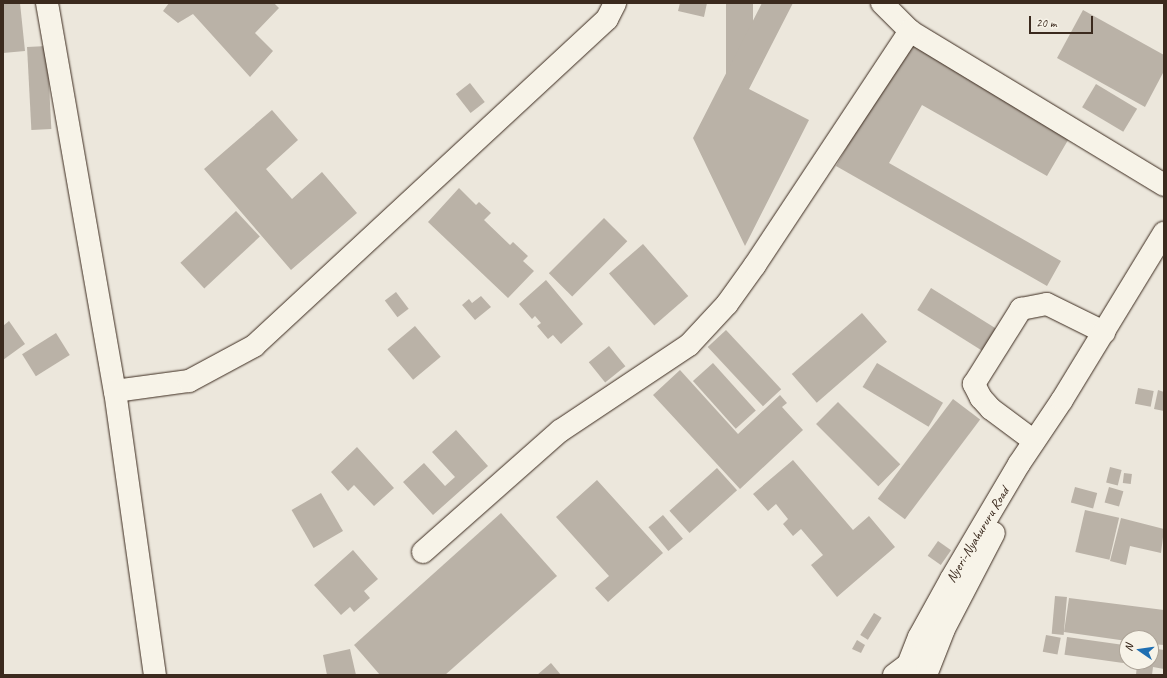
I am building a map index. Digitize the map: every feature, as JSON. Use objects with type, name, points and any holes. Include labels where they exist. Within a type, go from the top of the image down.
[{"type":"street","points":[[46,3],[115,391],[155,675]]},
{"type":"street","points":[[115,391],[189,381],[254,346],[607,18],[615,3]]},
{"type":"street","points":[[882,3],[910,31],[1164,185]]},
{"type":"street","points":[[423,552],[560,431],[689,345],[711,322],[756,265],[910,31]]},
{"type":"street","name":"Nyeri-Nyahururu Road","points":[[901,672],[951,579],[1034,441],[1062,400],[1164,233]]},
{"type":"street","points":[[1034,441],[991,409],[981,398],[974,384],[1017,316],[1021,310],[1047,304],[1104,332]]},
{"type":"street","name":"Nyeri-Nyahururu Road","points":[[926,675],[944,629],[1062,400]]},
{"type":"building","points":[[3,3],[20,3],[25,51],[3,53]]},
{"type":"building","points":[[169,3],[274,3],[279,8],[255,33],[273,51],[250,77],[193,14],[178,23],[163,11]]},
{"type":"building","points":[[680,3],[707,3],[704,17],[678,11]]},
{"type":"building","points":[[726,3],[753,3],[753,76],[726,76]]},
{"type":"building","points":[[762,3],[793,3],[749,89],[809,120],[745,246],[693,138]]},
{"type":"building","points":[[1083,10],[1164,55],[1164,71],[1145,107],[1057,58]]},
{"type":"building","points":[[907,41],[1071,135],[1047,176],[922,105],[889,163],[1061,261],[1047,286],[836,166]]},
{"type":"building","points":[[47,46],[51,129],[31,130],[27,47]]},
{"type":"building","points":[[470,83],[485,102],[471,113],[456,94]]},
{"type":"building","points":[[1096,84],[1137,109],[1123,132],[1082,107]]},
{"type":"building","points":[[272,110],[298,140],[266,169],[292,199],[322,172],[357,213],[291,270],[204,169]]},
{"type":"building","points":[[459,188],[476,205],[479,202],[491,213],[484,220],[510,245],[513,242],[528,256],[523,261],[534,271],[508,298],[428,222]]},
{"type":"building","points":[[236,211],[260,237],[204,288],[180,263]]},
{"type":"building","points":[[604,218],[627,241],[572,296],[549,273]]},
{"type":"building","points":[[643,244],[688,296],[654,326],[609,274]]},
{"type":"building","points":[[546,280],[583,324],[561,344],[553,335],[548,339],[537,326],[541,323],[535,316],[532,319],[519,304]]},
{"type":"building","points":[[931,288],[997,329],[983,351],[917,310]]},
{"type":"building","points":[[396,292],[409,309],[397,317],[385,300]]},
{"type":"building","points":[[481,296],[491,307],[475,320],[462,305],[469,299],[472,303]]},
{"type":"building","points":[[862,313],[887,342],[817,403],[792,374]]},
{"type":"building","points":[[9,321],[25,344],[3,360],[3,326]]},
{"type":"building","points":[[415,326],[441,357],[413,380],[387,349]]},
{"type":"building","points":[[726,330],[781,389],[763,406],[708,347]]},
{"type":"building","points":[[56,333],[70,355],[36,376],[22,354]]},
{"type":"building","points":[[609,346],[625,366],[605,383],[589,362]]},
{"type":"building","points":[[713,363],[756,411],[736,429],[693,381]]},
{"type":"building","points":[[877,363],[943,403],[929,427],[863,387]]},
{"type":"building","points":[[680,370],[738,434],[780,395],[787,403],[782,407],[803,430],[740,489],[653,395]]},
{"type":"building","points":[[1138,388],[1154,391],[1151,407],[1135,404]]},
{"type":"building","points":[[1158,390],[1164,392],[1164,411],[1154,409]]},
{"type":"building","points":[[953,399],[980,419],[905,519],[878,499]]},
{"type":"building","points":[[838,402],[900,464],[878,486],[816,424]]},
{"type":"building","points":[[456,430],[488,466],[433,515],[403,482],[424,463],[445,486],[455,477],[432,452]]},
{"type":"building","points":[[357,447],[394,488],[374,506],[354,485],[348,491],[331,472]]},
{"type":"building","points":[[793,460],[853,530],[869,516],[895,547],[837,597],[811,565],[823,555],[801,529],[793,536],[783,524],[788,519],[776,504],[768,511],[753,494]]},
{"type":"building","points":[[1110,467],[1122,470],[1118,485],[1106,483]]},
{"type":"building","points":[[717,468],[737,490],[690,533],[669,511]]},
{"type":"building","points":[[1124,473],[1132,474],[1131,484],[1123,483]]},
{"type":"building","points":[[597,480],[663,553],[608,602],[595,588],[609,576],[556,517]]},
{"type":"building","points":[[1075,487],[1097,493],[1093,508],[1071,502]]},
{"type":"building","points":[[1109,487],[1123,491],[1119,507],[1105,502]]},
{"type":"building","points":[[321,493],[343,531],[314,548],[292,510]]},
{"type":"building","points":[[1085,510],[1119,518],[1109,560],[1075,552]]},
{"type":"building","points":[[501,513],[557,576],[445,675],[380,675],[354,645]]},
{"type":"building","points":[[663,515],[683,539],[668,551],[648,527]]},
{"type":"building","points":[[1121,518],[1164,529],[1161,553],[1130,546],[1126,565],[1110,561]]},
{"type":"building","points":[[938,541],[951,550],[941,565],[928,556]]},
{"type":"building","points":[[353,550],[378,579],[364,591],[370,598],[354,612],[350,607],[341,615],[314,585]]},
{"type":"building","points":[[1055,596],[1067,597],[1064,635],[1052,634]]},
{"type":"building","points":[[1069,598],[1164,610],[1164,645],[1159,645],[1159,630],[1119,630],[1119,640],[1064,632]]},
{"type":"building","points":[[874,613],[882,618],[868,640],[860,635]]},
{"type":"building","points":[[1046,635],[1061,638],[1057,655],[1043,652]]},
{"type":"building","points":[[1067,637],[1119,644],[1119,662],[1064,655]]},
{"type":"building","points":[[857,640],[865,645],[861,653],[852,649]]},
{"type":"building","points":[[350,649],[356,675],[327,675],[323,655]]},
{"type":"building","points":[[1159,649],[1164,650],[1164,669],[1159,668]]},
{"type":"building","points":[[551,663],[561,675],[537,675]]},
{"type":"building","points":[[1136,670],[1153,670],[1152,675],[1136,675]]}]
